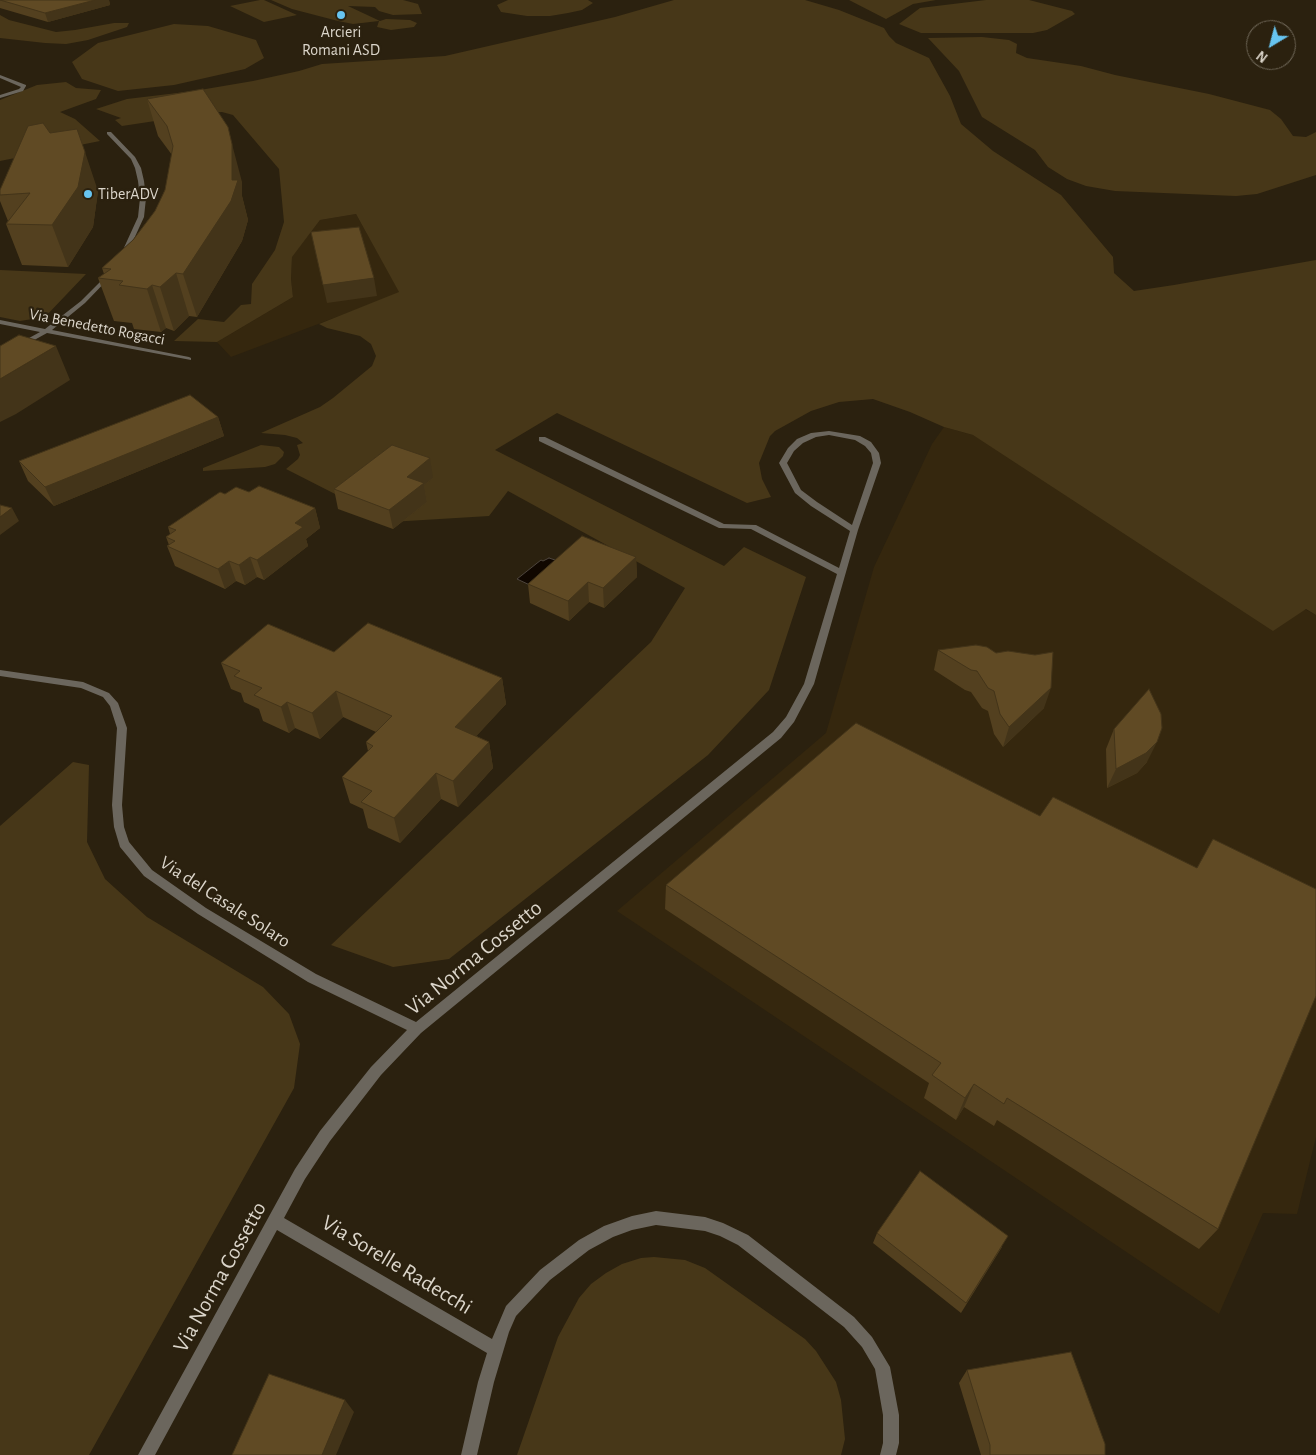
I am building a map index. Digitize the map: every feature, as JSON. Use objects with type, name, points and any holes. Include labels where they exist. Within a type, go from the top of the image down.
[{"type":"street","points":[[0,76],[24,86],[21,90],[0,97]]},
{"type":"street","points":[[109,133],[133,158],[140,172],[142,187],[141,217],[137,230],[123,256]]},
{"type":"street","points":[[0,357],[48,330],[87,298],[116,268]]},
{"type":"street","name":"Via Benedetto Rogacci","points":[[0,322],[189,359]]},
{"type":"street","name":"Via Norma Cossetto","points":[[146,1455],[300,1174],[334,1123],[376,1071],[417,1029],[777,735],[790,719],[809,684],[854,530],[877,463],[875,453],[868,444],[857,438],[829,433],[800,441],[783,462],[798,491],[814,504],[854,530]]},
{"type":"street","points":[[542,439],[722,526],[754,528],[841,573]]},
{"type":"street","name":"Via del Casale Solaro","points":[[0,673],[83,685],[106,695],[115,705],[122,728],[117,805],[120,827],[124,844],[148,873],[202,910],[312,978],[417,1029]]},
{"type":"street","points":[[469,1455],[482,1396],[502,1330],[511,1311],[545,1275],[584,1245],[609,1231],[632,1223],[656,1218],[705,1224],[724,1230],[742,1240],[849,1322],[867,1342],[882,1367],[888,1390],[891,1415],[891,1443],[888,1455]]},
{"type":"street","name":"Via Sorelle Radecchi","points":[[274,1220],[496,1350]]},
{"type":"shaded area","points":[[264,0],[297,15],[264,22],[230,6]]},
{"type":"shaded area","points":[[271,0],[403,0],[418,4],[422,14],[393,15],[379,11],[375,7],[348,6],[380,21],[386,19],[410,20],[417,23],[414,27],[391,30],[377,27],[379,21],[353,24],[292,9]]},
{"type":"shaded area","points":[[508,0],[588,0],[593,3],[582,10],[568,13],[550,16],[527,16],[501,12],[497,5]]},
{"type":"shaded area","points":[[674,0],[805,0],[839,10],[884,28],[896,43],[929,58],[950,96],[961,124],[993,151],[1061,195],[1113,257],[1114,273],[1134,291],[1316,260],[1316,615],[1306,609],[1273,631],[973,435],[944,427],[873,399],[839,402],[811,411],[775,431],[770,436],[759,463],[762,479],[771,497],[747,503],[557,413],[495,450],[724,566],[744,547],[806,577],[769,690],[708,755],[449,959],[393,967],[331,945],[651,642],[685,588],[508,491],[489,516],[390,522],[286,469],[298,459],[300,455],[297,445],[303,443],[297,438],[285,435],[261,433],[320,407],[372,366],[376,356],[371,344],[360,336],[327,328],[319,324],[399,292],[356,214],[320,220],[292,257],[291,279],[293,297],[217,342],[174,341],[198,319],[224,322],[241,305],[251,304],[252,284],[275,250],[284,222],[279,169],[233,115],[222,112],[208,113],[122,126],[115,120],[121,118],[96,109],[127,99],[194,91],[253,81],[322,64],[445,56],[615,17]]},
{"type":"shaded area","points":[[849,0],[936,0],[913,4],[886,19]]},
{"type":"shaded area","points":[[986,0],[1029,0],[1072,11],[1075,14],[1047,30],[1033,33],[921,33],[899,24],[920,8]]},
{"type":"shaded area","points":[[0,15],[9,20],[56,32],[114,23],[129,23],[127,27],[88,40],[66,44],[45,43],[0,38]]},
{"type":"shaded area","points":[[174,24],[208,26],[256,40],[264,58],[245,69],[174,85],[118,91],[82,79],[72,62],[98,43]]},
{"type":"shaded area","points":[[982,37],[1009,40],[1017,44],[1016,53],[1027,58],[1081,66],[1115,75],[1209,94],[1270,110],[1281,119],[1293,136],[1306,137],[1316,132],[1316,175],[1257,194],[1236,196],[1115,191],[1086,186],[1067,179],[1048,167],[1035,150],[982,117],[959,71],[928,38]]},
{"type":"shaded area","points":[[66,82],[76,88],[101,90],[96,99],[60,112],[75,119],[100,141],[0,161],[0,100],[37,85]]},
{"type":"shaded area","points":[[356,214],[400,293],[231,357],[217,342],[293,297],[291,279],[292,256],[320,220]]},
{"type":"shaded area","points":[[0,270],[86,274],[45,317],[20,321],[0,317]]},
{"type":"shaded area","points":[[944,427],[973,435],[1316,615],[1316,1137],[1297,1214],[1263,1213],[1219,1314],[617,911],[826,733],[874,567],[932,444]]},
{"type":"shaded area","points":[[261,445],[279,447],[284,452],[283,456],[275,464],[265,467],[203,471],[203,468]]},
{"type":"shaded area","points":[[549,558],[555,560],[534,587],[517,579],[541,560]]},
{"type":"shaded area","points":[[73,762],[89,765],[87,842],[105,879],[147,917],[263,987],[289,1014],[300,1044],[294,1088],[89,1455],[0,1455],[0,826]]},
{"type":"shaded area","points":[[654,1257],[685,1260],[705,1268],[805,1339],[816,1351],[836,1382],[841,1400],[845,1439],[841,1455],[517,1455],[558,1337],[579,1298],[591,1284],[622,1264],[641,1258]]},
{"type":"building","points":[[0,0],[95,0],[45,13]]},
{"type":"building","points":[[203,89],[228,127],[232,144],[232,180],[238,180],[231,201],[183,274],[176,273],[160,287],[152,285],[147,289],[119,285],[123,281],[98,278],[111,269],[102,268],[133,240],[155,211],[165,190],[173,146],[167,126],[147,99]]},
{"type":"building","points":[[43,123],[50,133],[77,129],[85,152],[78,187],[52,225],[6,224],[30,193],[0,195],[0,190],[28,126]]},
{"type":"building","points":[[359,227],[374,278],[323,285],[311,232]]},
{"type":"building","points":[[19,335],[56,346],[0,379],[0,346]]},
{"type":"building","points":[[190,395],[218,417],[45,487],[19,461]]},
{"type":"building","points":[[392,445],[430,458],[407,477],[424,483],[389,510],[334,489]]},
{"type":"building","points":[[259,486],[315,508],[295,523],[303,527],[257,560],[250,557],[239,565],[229,561],[218,569],[167,546],[175,541],[166,537],[176,530],[168,527],[220,492],[225,494],[236,487],[249,492]]},
{"type":"building","points":[[0,505],[12,508],[0,517]]},
{"type":"building","points":[[582,536],[636,557],[603,588],[588,582],[568,601],[528,584]]},
{"type":"building","points":[[368,623],[502,678],[455,727],[489,742],[453,781],[436,773],[394,818],[361,802],[372,791],[342,777],[373,746],[366,742],[392,716],[336,691],[312,713],[287,702],[281,707],[254,695],[262,688],[234,676],[240,671],[221,663],[268,624],[334,652]]},
{"type":"building","points":[[976,645],[987,647],[996,653],[1008,651],[1035,655],[1053,652],[1051,688],[1009,727],[1000,714],[994,691],[988,688],[977,671],[971,670],[938,650]]},
{"type":"building","points":[[1149,689],[1161,714],[1162,728],[1157,742],[1146,753],[1116,769],[1114,729]]},
{"type":"building","points":[[856,723],[1040,816],[1053,797],[1197,868],[1213,839],[1316,889],[1316,996],[1218,1229],[1007,1098],[1004,1104],[974,1084],[965,1098],[932,1075],[941,1063],[666,885]]},
{"type":"building","points":[[920,1171],[1008,1236],[966,1303],[877,1233]]},
{"type":"building","points":[[1071,1352],[1105,1444],[1105,1455],[990,1455],[990,1445],[967,1370]]},
{"type":"building","points":[[269,1374],[345,1400],[322,1455],[232,1455]]},
{"type":"place","name":"Arcieri Romani ASD","points":[[341,15]]},
{"type":"place","name":"TiberADV","points":[[88,194]]}]
